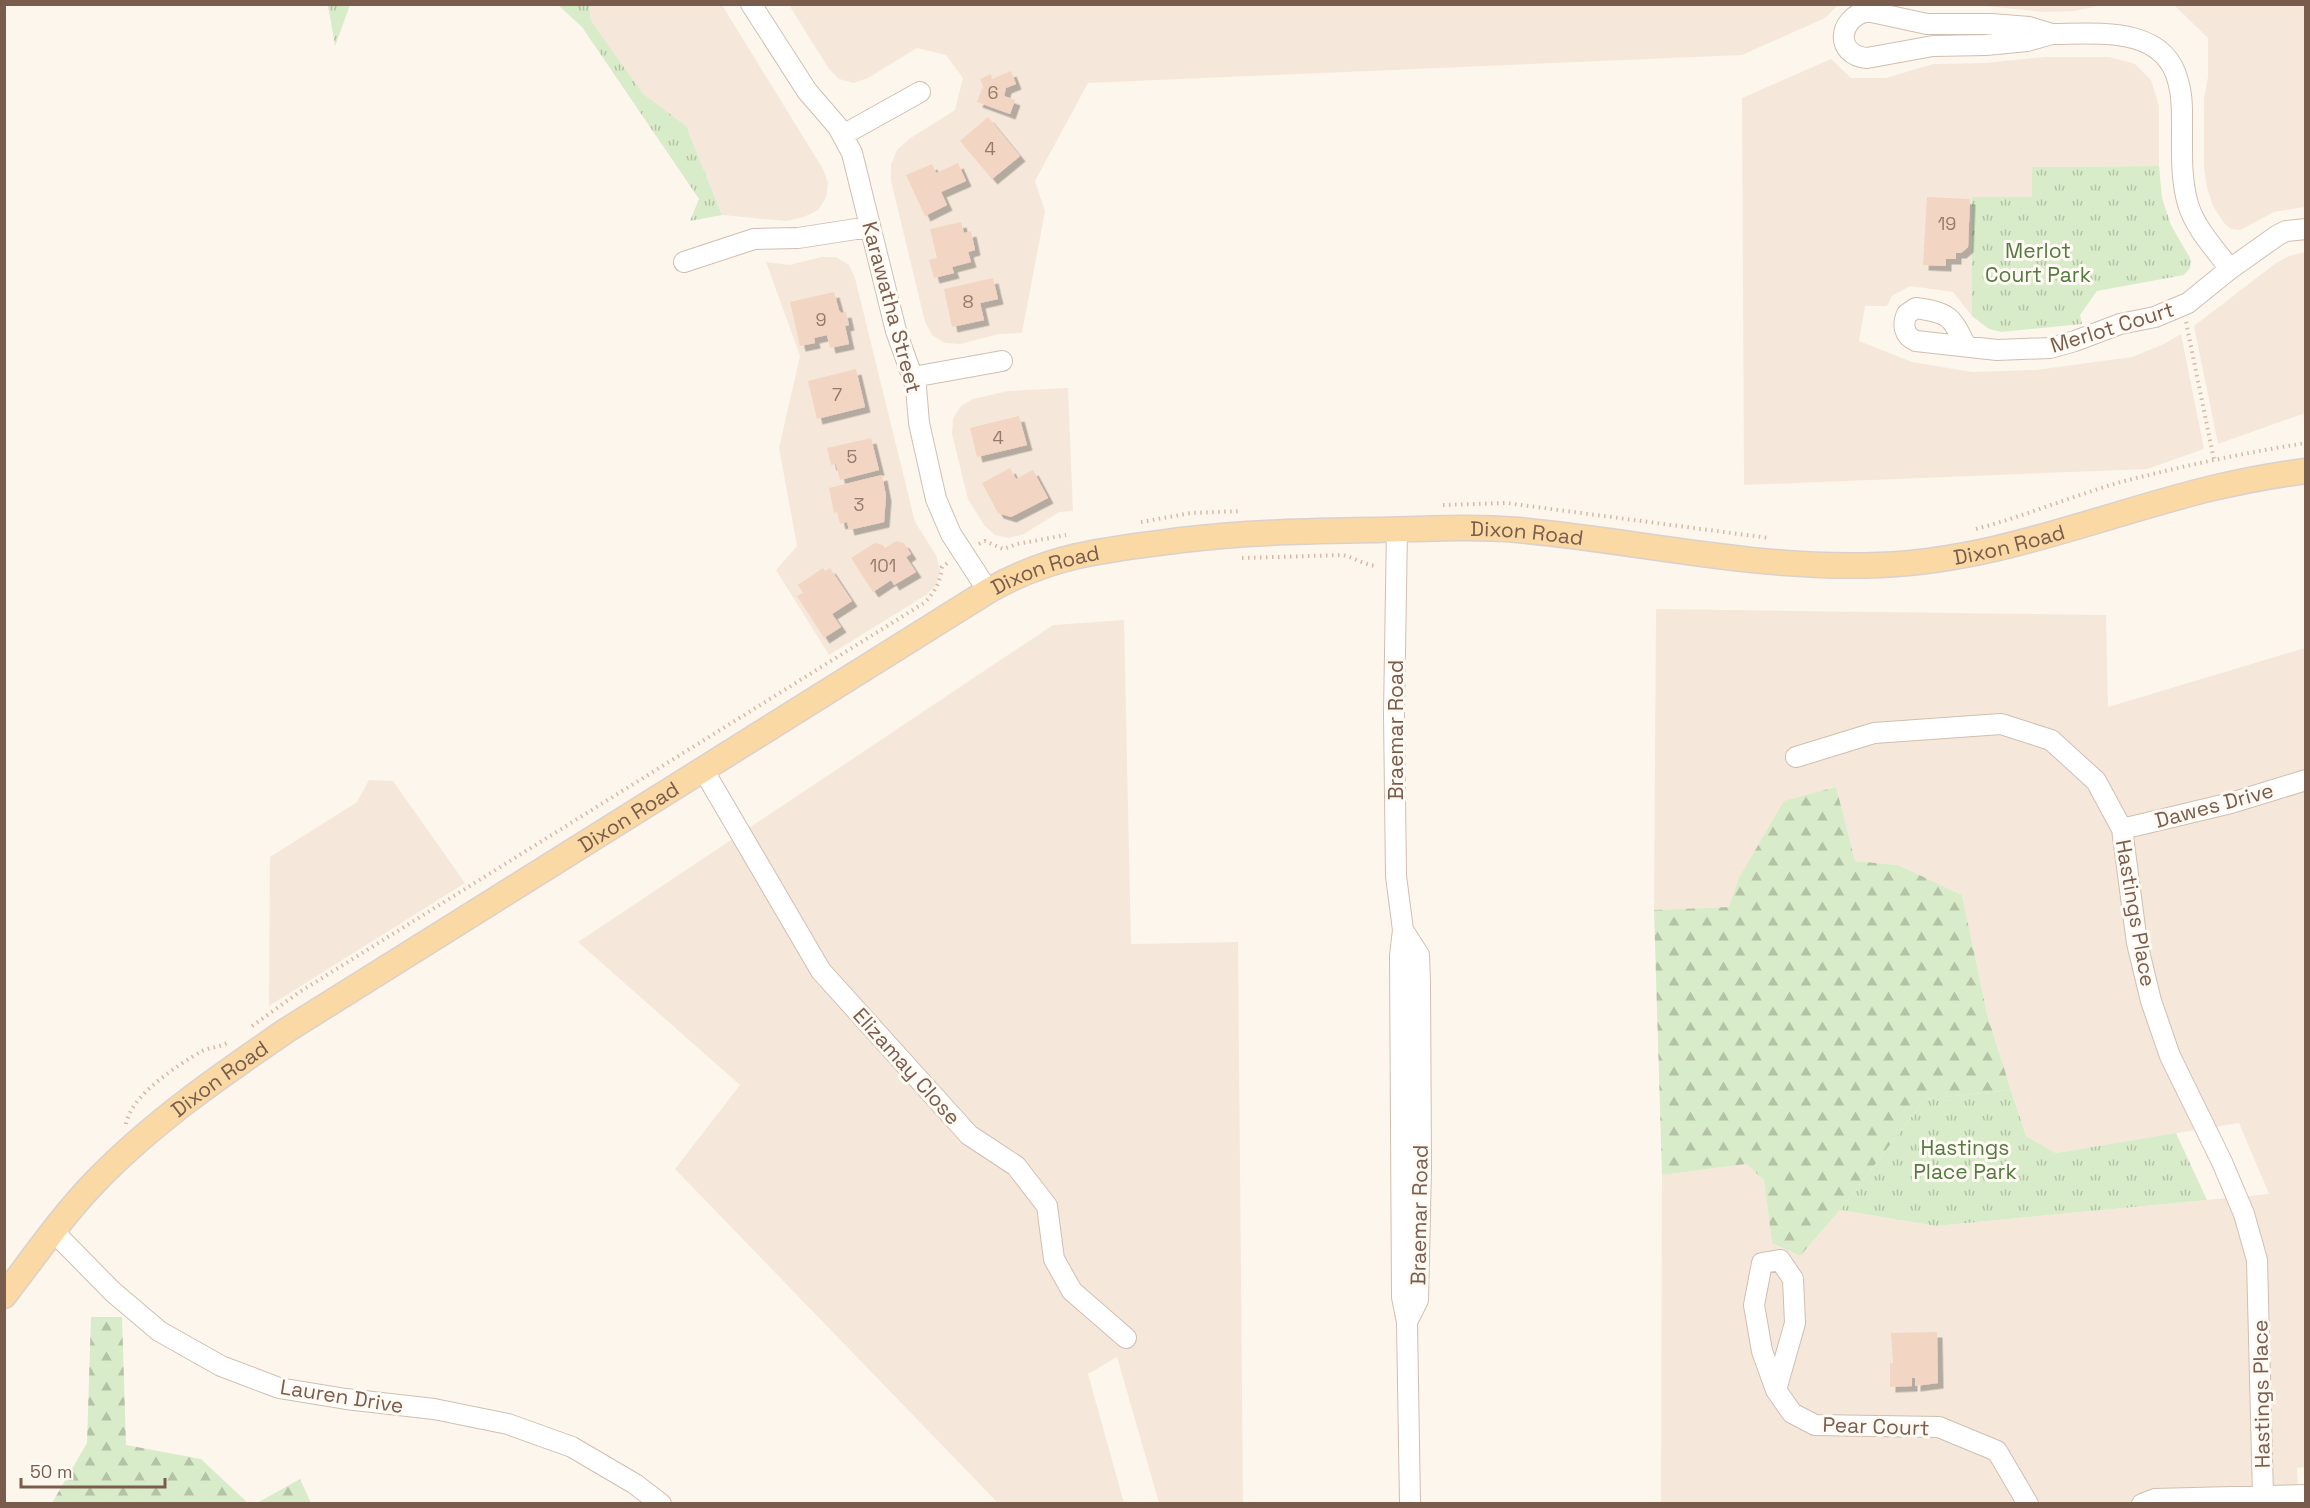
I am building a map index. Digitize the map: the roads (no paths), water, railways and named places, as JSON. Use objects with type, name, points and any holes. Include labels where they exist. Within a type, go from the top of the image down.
[{"type":"main road","name":"Dixon Road","points":[[4,1296],[53,1231],[95,1182],[176,1109],[215,1080],[287,1030],[704,771],[988,591],[1010,578],[1048,562],[1111,548],[1221,536],[1456,528],[1517,530],[1754,561],[1833,566],[1882,565],[1975,554],[2017,545],[2211,488],[2306,471]]},
{"type":"street","name":"Karawatha Street","points":[[751,4],[807,91],[843,135],[856,167],[898,339],[914,377],[919,423],[936,499],[951,534],[988,591]]},
{"type":"street","points":[[2052,34],[2029,27],[1991,24],[1927,24],[1867,11],[1855,14],[1847,22],[1844,36],[1845,45],[1850,52],[1858,57],[1867,58],[1934,46],[1986,45],[2027,40],[2052,34],[2114,34],[2135,37],[2155,47],[2172,66],[2178,79],[2181,94],[2182,163],[2188,204],[2200,229],[2230,269]]},
{"type":"street","points":[[843,135],[920,92]]},
{"type":"street","points":[[684,262],[754,239],[798,238],[869,227]]},
{"type":"street","name":"Merlot Court","points":[[1966,346],[1997,350],[2040,349],[2075,341],[2120,324],[2155,317],[2188,303],[2230,269],[2278,235],[2286,231],[2306,230]]},
{"type":"street","points":[[914,377],[1002,361]]},
{"type":"street","name":"Braemar Road","points":[[1397,529],[1394,714],[1396,876],[1403,930],[1400,956],[1402,1285],[1407,1322],[1410,1503]]},
{"type":"street","name":"Hastings Place","points":[[1796,757],[1874,733],[2001,724],[2051,740],[2096,781],[2122,829],[2137,943],[2151,1002],[2170,1056],[2222,1161],[2244,1214],[2257,1260],[2263,1496]]},
{"type":"street","name":"Elizamay Close","points":[[704,771],[821,971],[969,1135],[1016,1166],[1047,1206],[1054,1259],[1072,1291],[1126,1338]]},
{"type":"street","name":"Dawes Drive","points":[[2122,829],[2231,803],[2306,780]]},
{"type":"street","name":"Lauren Drive","points":[[53,1231],[113,1292],[159,1331],[221,1366],[279,1388],[346,1399],[434,1409],[508,1424],[572,1447],[661,1503]]},
{"type":"street","name":"Pear Court","points":[[1776,1390],[1795,1323],[1793,1279],[1780,1260],[1762,1263],[1754,1305],[1762,1351],[1776,1390],[1792,1413],[1815,1425],[1939,1427],[1997,1451],[2028,1503]]},
{"type":"street","points":[[2142,1503],[2155,1499],[2306,1495]]},
{"type":"park label","name":"Merlot Court Park","points":[[2038,262]]},
{"type":"park label","name":"Hastings Place Park","points":[[1965,1159]]}]
